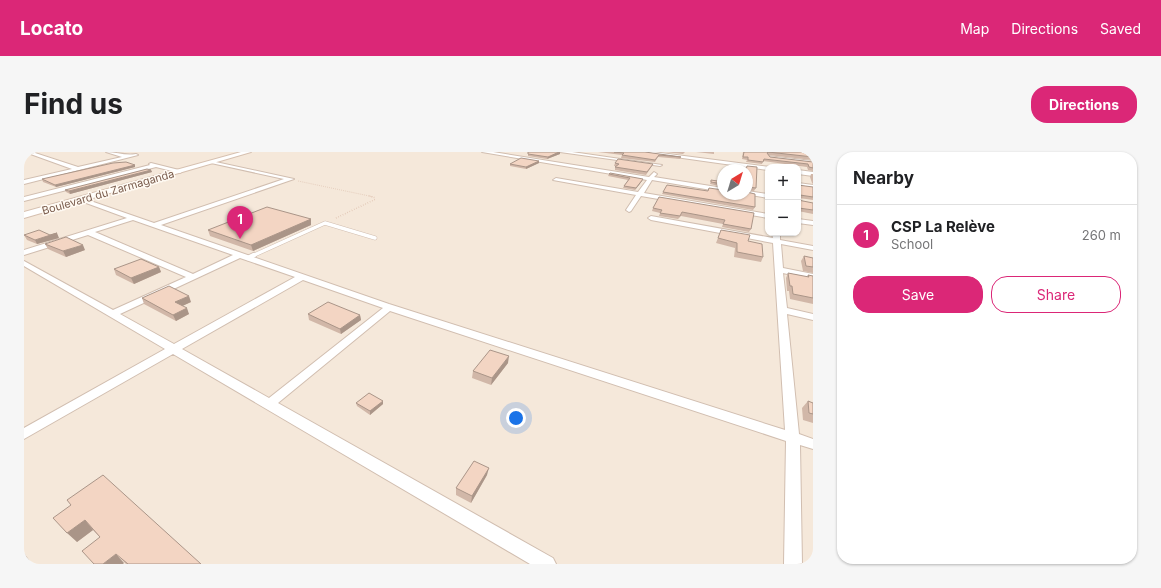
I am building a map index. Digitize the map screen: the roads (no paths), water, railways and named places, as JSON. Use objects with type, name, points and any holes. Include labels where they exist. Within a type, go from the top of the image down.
[{"type":"main road","points":[[184,169],[238,152]]},
{"type":"main road","points":[[184,169],[248,152]]},
{"type":"main road","name":"Boulevard du Zarmaganda","points":[[24,216],[184,169]]},
{"type":"main road","name":"Boulevard du Zarmaganda","points":[[24,212],[184,169]]},
{"type":"street","points":[[27,152],[79,169]]},
{"type":"street","points":[[108,152],[135,154],[143,157]]},
{"type":"street","points":[[484,152],[717,189]]},
{"type":"street","points":[[562,152],[660,165]]},
{"type":"street","points":[[642,152],[716,159],[765,166]]},
{"type":"street","points":[[24,182],[79,169],[125,154],[157,165],[184,169]]},
{"type":"street","points":[[629,210],[667,154]]},
{"type":"street","points":[[769,154],[813,162]]},
{"type":"street","points":[[149,159],[184,169]]},
{"type":"street","points":[[154,225],[291,179],[214,162]]},
{"type":"street","points":[[24,199],[157,165]]},
{"type":"street","points":[[801,172],[813,174]]},
{"type":"street","points":[[556,180],[765,215]]},
{"type":"street","points":[[801,185],[813,187]]},
{"type":"street","points":[[24,186],[46,193]]},
{"type":"street","points":[[753,194],[765,196]]},
{"type":"street","points":[[80,200],[388,307],[813,444]]},
{"type":"street","points":[[24,253],[132,218]]},
{"type":"street","points":[[652,218],[776,237],[813,248]]},
{"type":"street","points":[[801,221],[813,223]]},
{"type":"street","points":[[88,232],[194,277]]},
{"type":"street","points":[[776,237],[793,438],[793,564]]},
{"type":"street","points":[[112,314],[194,277],[244,257]]},
{"type":"street","points":[[24,263],[547,564]]},
{"type":"street","points":[[779,270],[813,277]]},
{"type":"street","points":[[24,434],[301,277]]},
{"type":"street","points":[[269,404],[388,307]]},
{"type":"street","points":[[782,310],[813,317]]},
{"type":"lane","points":[[244,257],[324,223],[375,238]]},
{"type":"place","name":"CSP La Relève","points":[[240,239]]}]
